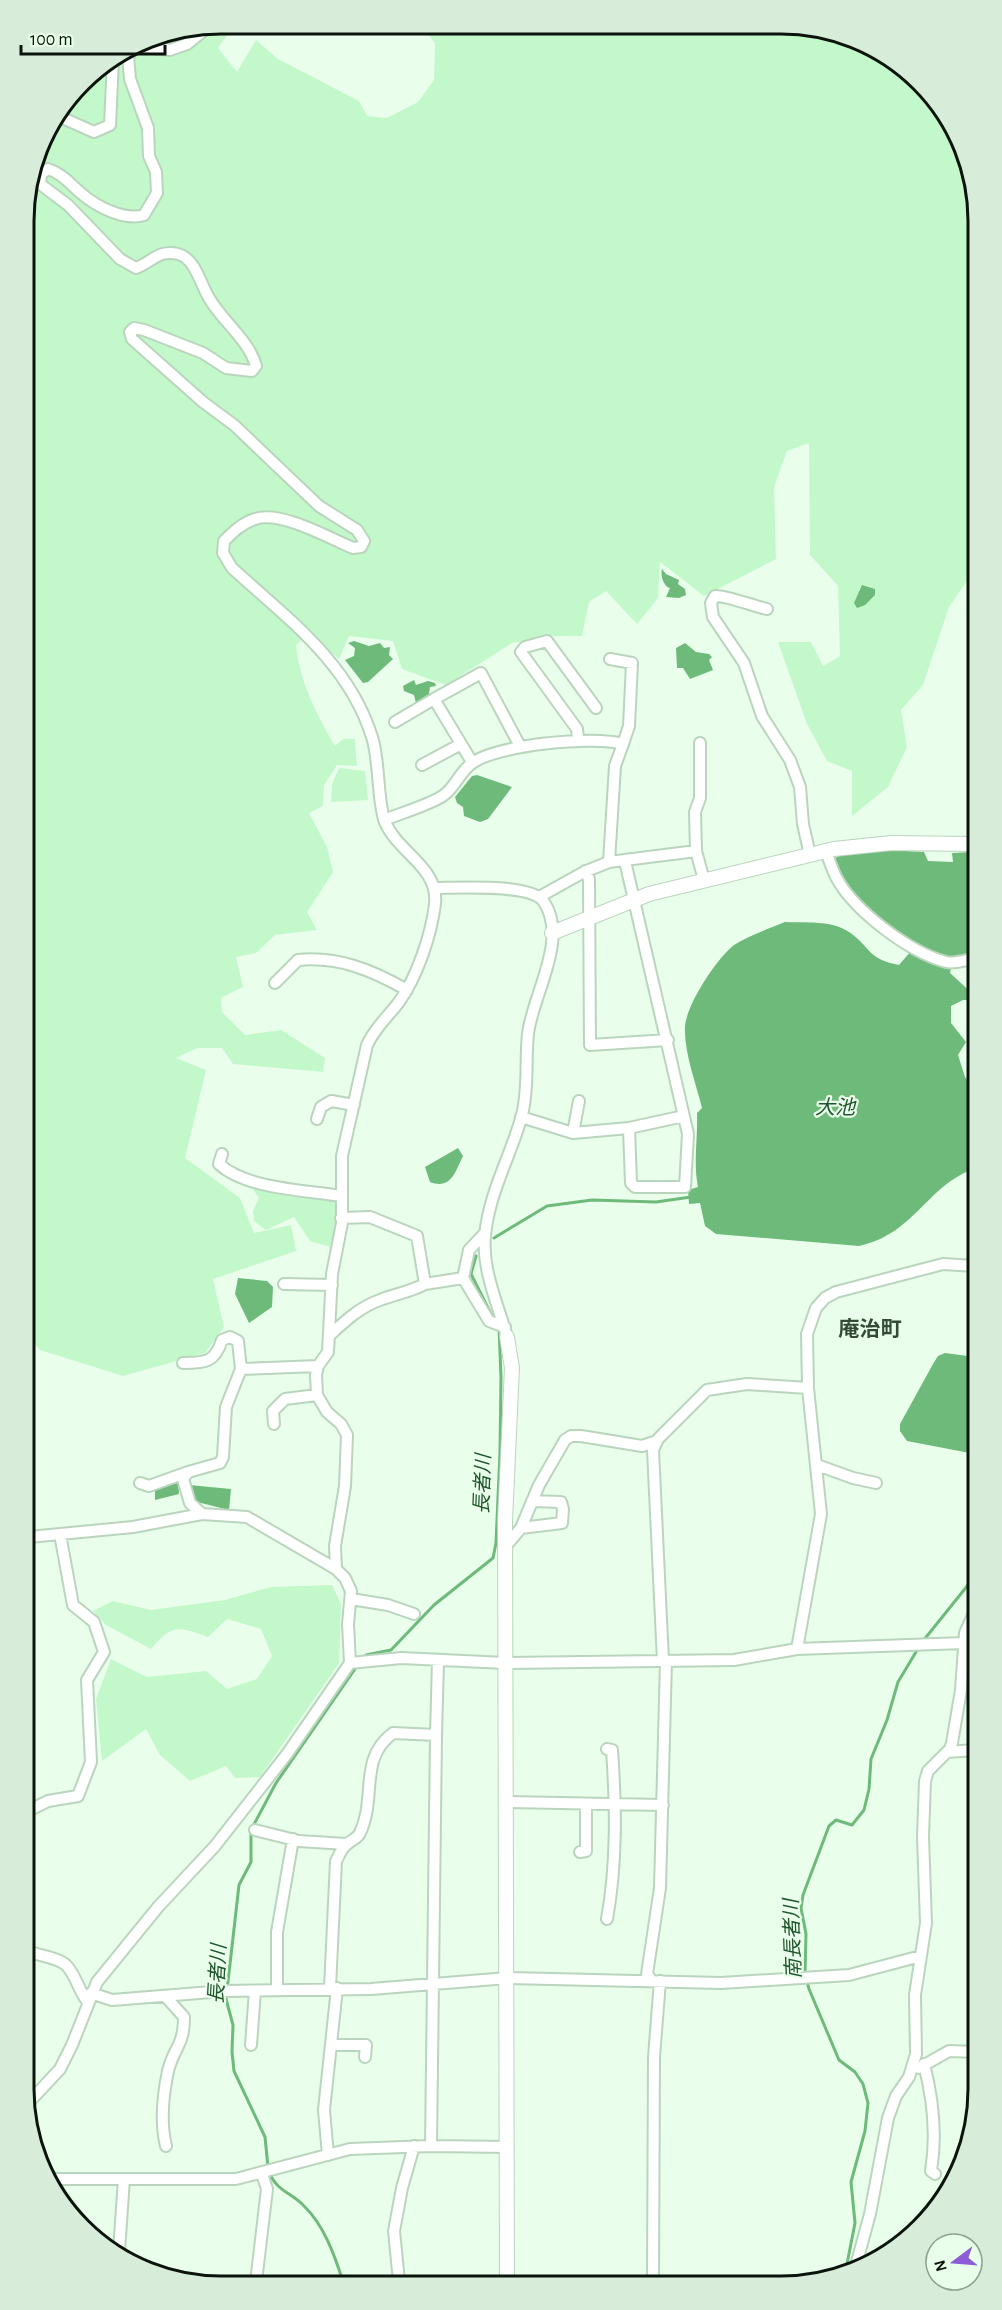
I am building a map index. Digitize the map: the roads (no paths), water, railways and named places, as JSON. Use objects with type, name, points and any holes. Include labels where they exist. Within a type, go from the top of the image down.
[{"type":"street","points":[[154,48],[170,50],[187,44],[196,37]]},
{"type":"street","points":[[128,59],[130,79],[148,128],[149,156],[156,172],[156,193],[148,210],[144,215],[134,218],[116,213],[85,197],[57,172],[48,169],[41,174],[39,184],[68,205],[120,259],[136,268],[161,253],[181,254],[193,266],[222,319],[242,341],[256,366],[252,371],[226,368],[202,353],[144,330],[134,328],[130,332],[132,339],[202,402],[234,425],[319,506],[357,530],[364,541],[361,547],[353,548],[276,518],[256,518],[236,529],[224,541],[223,553],[232,568],[332,660],[348,682],[366,717],[375,745],[384,820],[406,853],[427,870],[434,888],[435,904],[430,925],[407,990],[375,1028],[367,1045],[342,1156],[341,1218],[332,1285],[330,1335],[328,1352],[318,1366],[317,1395],[327,1412],[341,1424],[347,1435],[345,1486],[335,1546],[336,1569]]},
{"type":"street","points":[[65,119],[94,132],[110,124],[113,70]]},
{"type":"street","points":[[767,609],[737,602],[724,595],[715,596],[711,603],[713,617],[744,663],[762,716],[790,760],[800,787],[803,824],[810,855]]},
{"type":"street","points":[[578,739],[577,729],[521,652],[525,647],[547,641],[596,708]]},
{"type":"street","points":[[609,862],[615,766],[629,726],[632,663],[610,659]]},
{"type":"street","points":[[395,722],[480,673],[520,746]]},
{"type":"street","points":[[434,699],[472,762]]},
{"type":"street","points":[[384,820],[444,795],[472,762],[520,746],[578,739],[614,741],[623,744]]},
{"type":"street","points":[[700,743],[700,798],[695,812],[696,851],[705,880]]},
{"type":"street","points":[[422,765],[461,744]]},
{"type":"street","points":[[552,933],[633,899],[826,851],[892,843],[968,844]]},
{"type":"street","points":[[539,897],[585,871],[609,862],[696,851]]},
{"type":"street","points":[[826,851],[837,879],[854,901],[882,927],[908,945],[948,962],[968,960]]},
{"type":"street","points":[[625,861],[688,1134],[685,1187],[635,1187],[631,1183],[629,1128]]},
{"type":"street","points":[[585,871],[589,879],[590,1045],[668,1040]]},
{"type":"street","points":[[434,888],[515,890],[539,897],[544,901],[550,916],[552,933],[543,988],[528,1031],[528,1080],[521,1117],[490,1201],[485,1233],[485,1262],[512,1368],[505,1547],[507,2276]]},
{"type":"street","points":[[275,983],[298,960],[319,958],[375,972],[407,990]]},
{"type":"street","points":[[317,1119],[321,1107],[331,1101],[354,1106]]},
{"type":"street","points":[[573,1133],[579,1101]]},
{"type":"street","points":[[521,1117],[573,1133],[629,1128],[684,1116]]},
{"type":"street","points":[[222,1154],[219,1164],[226,1171],[258,1184],[341,1196]]},
{"type":"street","points":[[341,1218],[370,1217],[417,1236],[424,1284]]},
{"type":"street","points":[[485,1233],[469,1250],[463,1278],[501,1328]]},
{"type":"street","points":[[797,1649],[821,1514],[808,1388],[807,1334],[813,1313],[825,1298],[836,1292],[943,1264],[967,1266]]},
{"type":"street","points":[[330,1335],[353,1313],[379,1300],[409,1292],[424,1284],[463,1278]]},
{"type":"street","points":[[284,1284],[332,1285]]},
{"type":"street","points":[[140,1483],[149,1486],[220,1463],[223,1457],[226,1407],[241,1369],[238,1341],[230,1337],[222,1340],[218,1354],[211,1360],[183,1363]]},
{"type":"street","points":[[241,1369],[318,1366]]},
{"type":"street","points":[[656,1981],[647,1974],[660,1888],[665,1661],[653,1450],[657,1442],[707,1390],[747,1384],[808,1388]]},
{"type":"street","points":[[274,1424],[273,1411],[285,1399],[317,1395]]},
{"type":"street","points":[[505,1547],[521,1528],[532,1501],[565,1440],[571,1436],[642,1446],[657,1442]]},
{"type":"street","points":[[817,1465],[853,1478],[876,1482]]},
{"type":"street","points":[[188,1472],[183,1479],[184,1490],[190,1503],[201,1514]]},
{"type":"street","points":[[521,1528],[562,1523],[561,1502],[532,1501]]},
{"type":"street","points":[[35,1536],[145,1526],[201,1514],[247,1517],[336,1569],[345,1578],[351,1591],[348,1624],[350,1663],[263,1785],[215,1846],[130,1940],[97,1982],[60,2069],[35,2089]]},
{"type":"street","points":[[35,1808],[48,1801],[78,1796],[90,1762],[87,1680],[104,1652],[94,1622],[73,1605],[60,1534]]},
{"type":"street","points":[[351,1599],[388,1605],[414,1614]]},
{"type":"street","points":[[858,2258],[870,2214],[888,2118],[896,2096],[911,2073],[916,2054],[915,1995],[927,1923],[923,1837],[925,1781],[928,1772],[947,1752],[952,1743],[962,1690],[964,1643],[967,1634]]},
{"type":"street","points":[[350,1663],[401,1658],[505,1663],[734,1660],[797,1649],[964,1643]]},
{"type":"street","points":[[431,2146],[431,1983],[438,1660]]},
{"type":"street","points":[[328,2155],[324,2110],[331,2045],[336,1861],[346,1844],[355,1839],[362,1825],[371,1784],[371,1761],[376,1749],[393,1733],[436,1735]]},
{"type":"street","points":[[606,1749],[612,1750],[616,1804],[614,1881],[607,1919]]},
{"type":"street","points":[[947,1752],[967,1751]]},
{"type":"street","points":[[506,1802],[663,1805]]},
{"type":"street","points":[[580,1852],[586,1851],[586,1804]]},
{"type":"street","points":[[255,1830],[293,1839],[346,1844]]},
{"type":"street","points":[[277,1990],[276,1932],[293,1839]]},
{"type":"street","points":[[35,1954],[68,1966],[80,1992],[89,1997],[112,2000],[228,1991],[371,1989],[507,1978],[721,1983],[849,1975],[921,1956]]},
{"type":"street","points":[[653,2276],[656,1981]]},
{"type":"street","points":[[251,2045],[255,1991]]},
{"type":"street","points":[[165,1996],[184,2016],[184,2037],[169,2069],[161,2127],[166,2146]]},
{"type":"street","points":[[331,2045],[366,2045],[365,2057]]},
{"type":"street","points":[[911,2073],[949,2051],[967,2052]]},
{"type":"street","points":[[924,2064],[934,2116],[935,2148],[931,2171],[935,2174]]},
{"type":"street","points":[[398,2276],[394,2231],[402,2188],[414,2146]]},
{"type":"street","points":[[58,2179],[236,2179],[267,2173],[328,2155],[370,2147],[507,2147]]},
{"type":"street","points":[[257,2276],[267,2173]]},
{"type":"street","points":[[119,2245],[124,2179]]},
{"type":"water","points":[[662,569],[666,574],[679,580],[678,584],[685,589],[686,595],[679,598],[666,597],[670,588],[663,580]]},
{"type":"water","points":[[862,585],[875,589],[875,595],[865,605],[857,608],[854,603]]},
{"type":"water","points":[[354,641],[369,646],[380,643],[384,648],[390,647],[389,655],[393,659],[368,682],[363,683],[345,660],[354,656],[355,648],[348,643]]},
{"type":"water","points":[[685,643],[696,652],[709,654],[712,657],[709,660],[713,670],[690,679],[683,668],[677,668],[676,648]]},
{"type":"water","points":[[414,680],[416,685],[428,681],[435,683],[436,686],[430,687],[429,694],[416,703],[414,695],[404,691],[403,686]]},
{"type":"water","points":[[477,775],[512,787],[488,819],[480,822],[464,816],[463,807],[457,803],[455,797],[472,776]]},
{"type":"water","points":[[885,850],[924,852],[928,861],[953,862],[952,853],[968,852],[968,956],[948,959],[921,947],[891,929],[842,881],[833,859],[841,855]]},
{"type":"water","name":"大池","points":[[785,922],[835,926],[856,937],[875,956],[889,962],[899,965],[911,951],[951,968],[950,973],[968,989],[968,1000],[951,1006],[951,1023],[966,1042],[958,1055],[968,1080],[967,1172],[944,1186],[908,1221],[878,1240],[859,1246],[716,1234],[705,1226],[700,1203],[689,1204],[688,1190],[698,1187],[697,1113],[702,1108],[686,1047],[685,1027],[696,995],[719,960],[734,945]]},
{"type":"water","points":[[458,1148],[463,1156],[448,1182],[437,1184],[430,1182],[425,1167]]},
{"type":"water","points":[[238,1278],[267,1281],[273,1287],[272,1307],[249,1323],[235,1294]]},
{"type":"water","points":[[945,1353],[967,1356],[967,1453],[907,1441],[900,1431],[900,1424],[938,1356]]},
{"type":"water","points":[[178,1481],[179,1494],[155,1500],[155,1490]]},
{"type":"water","points":[[189,1485],[231,1489],[229,1510],[197,1502],[189,1491]]},
{"type":"waterway","name":"長者川","points":[[494,1238],[547,1206],[592,1200],[656,1202],[691,1197]]},
{"type":"waterway","name":"長者川","points":[[476,1256],[471,1274],[494,1320]]},
{"type":"waterway","name":"長者川","points":[[366,1655],[391,1650],[434,1605],[493,1558],[496,1543],[500,1452],[499,1328]]},
{"type":"waterway","name":"南長者川","points":[[923,1641],[967,1586]]},
{"type":"waterway","name":"南長者川","points":[[847,2263],[855,2223],[851,2182],[865,2131],[868,2103],[863,2084],[855,2072],[839,2060],[809,1989],[805,1974],[806,1934],[801,1908],[803,1895],[829,1826],[836,1820],[852,1825],[864,1810],[869,1789],[871,1759],[887,1720],[898,1682],[919,1647]]},
{"type":"waterway","name":"長者川","points":[[268,2167],[265,2137],[234,2071],[233,2025],[226,1999],[239,1885],[251,1862],[251,1830],[276,1783],[355,1669]]},
{"type":"waterway","name":"長者川","points":[[270,2174],[276,2184],[300,2202],[317,2222],[341,2276]]},
{"type":"district","name":"庵治町","points":[[870,1329]]}]
